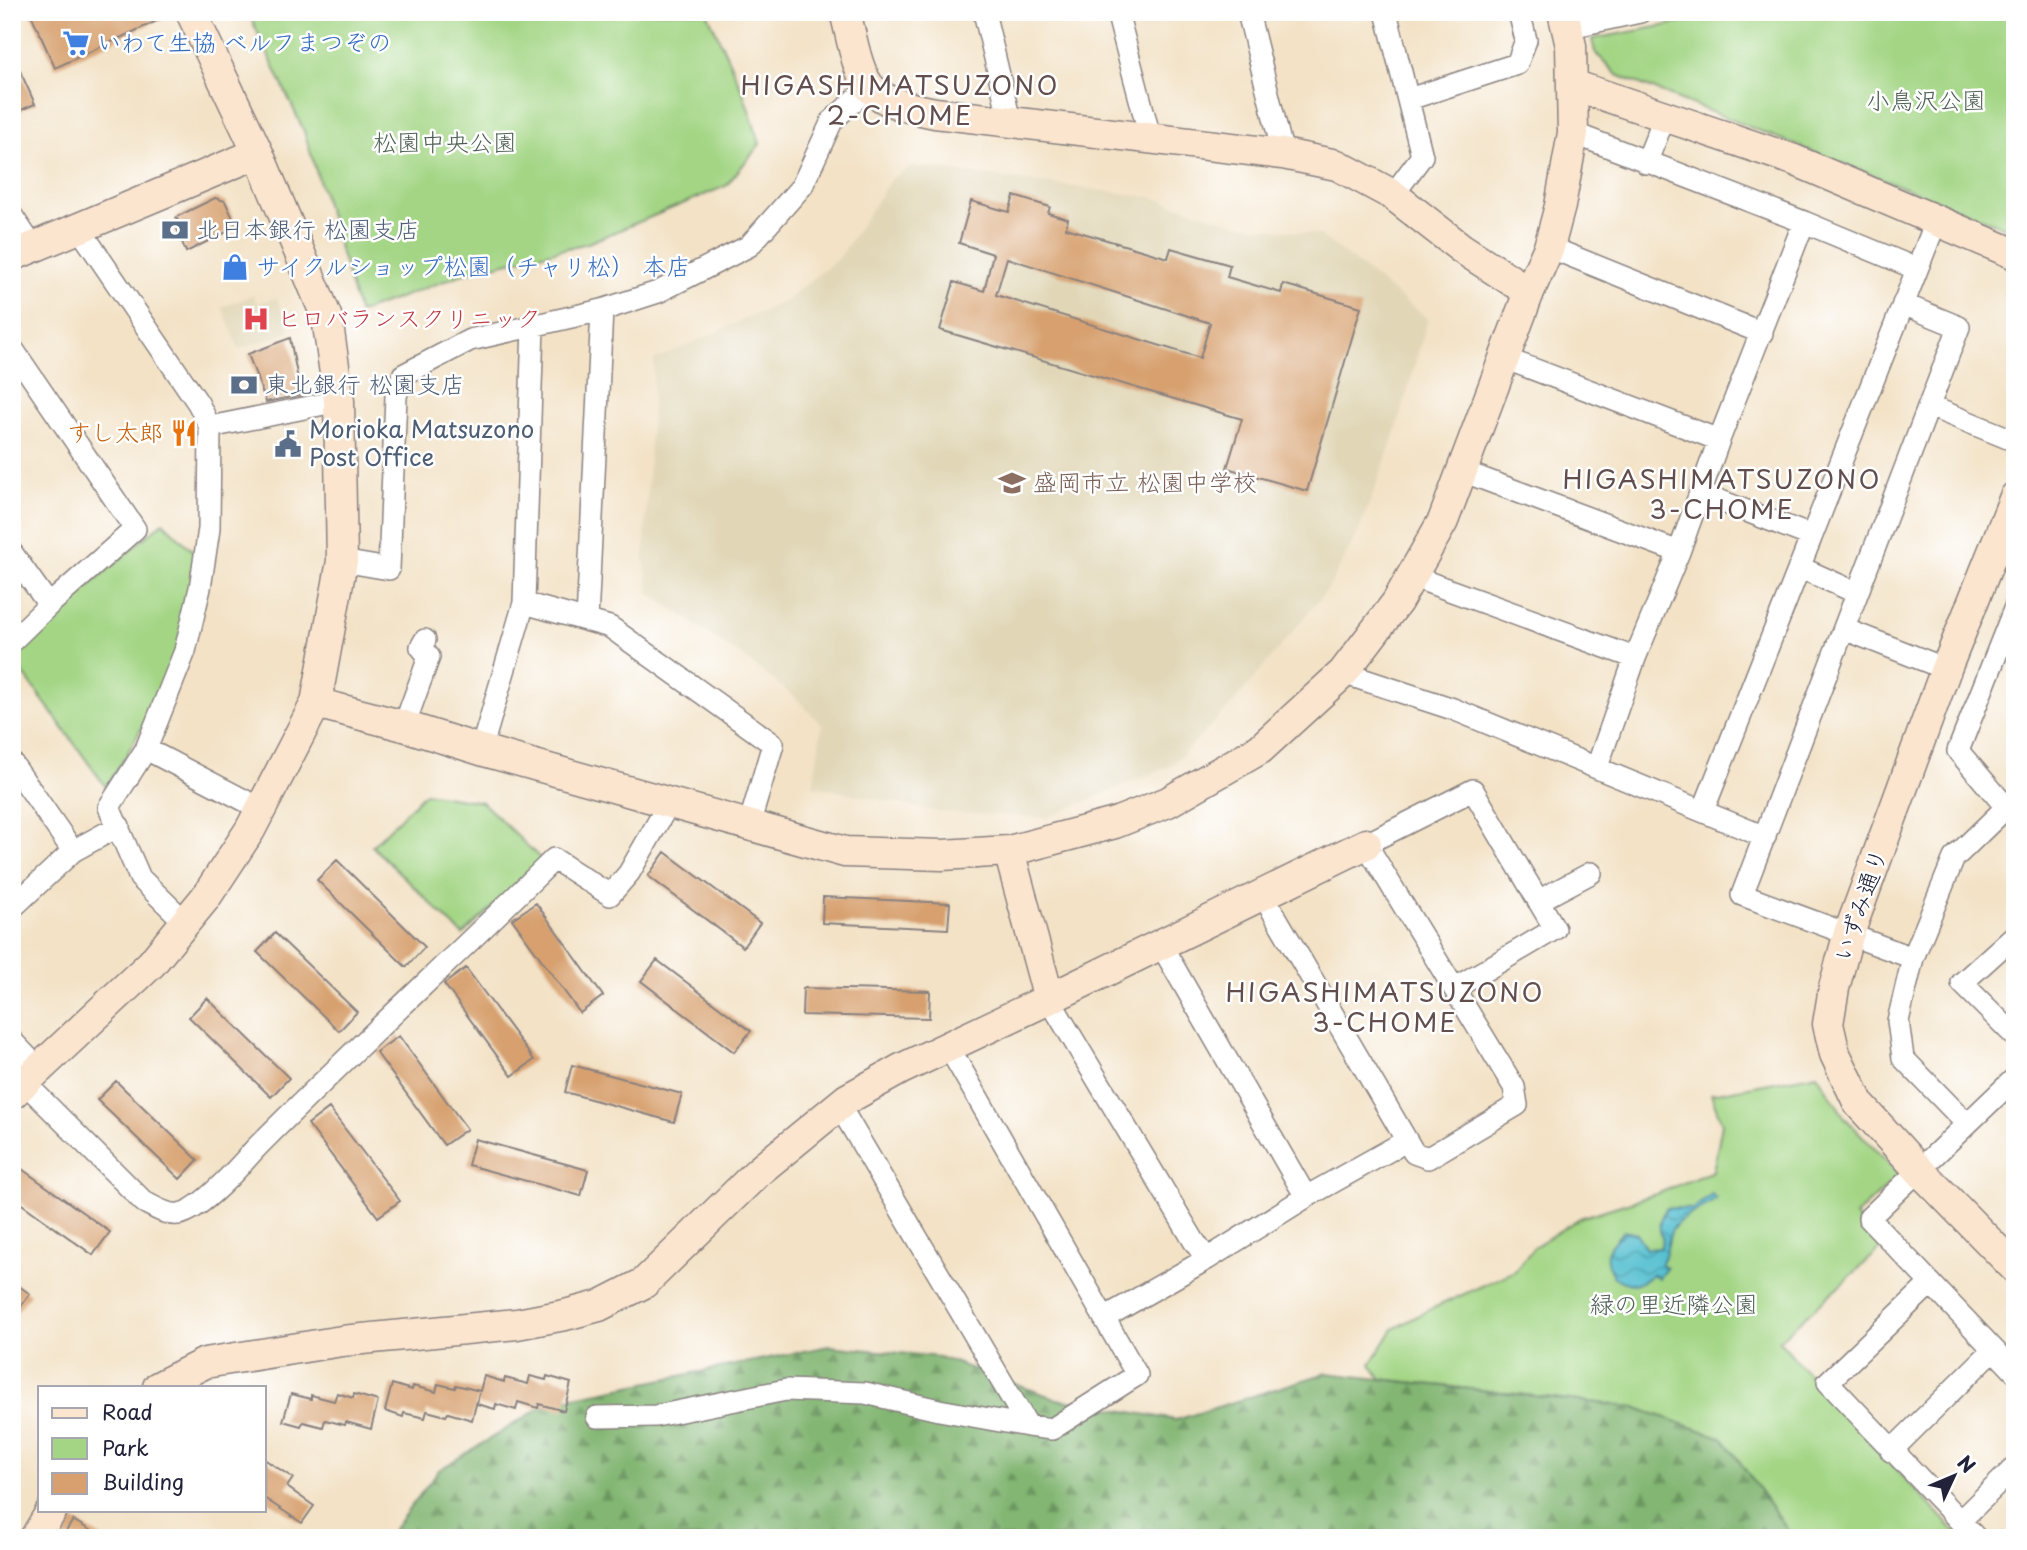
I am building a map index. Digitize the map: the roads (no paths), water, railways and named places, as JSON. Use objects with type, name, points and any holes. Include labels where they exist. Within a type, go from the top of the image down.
[{"type":"street","points":[[26,1082],[151,964],[206,897],[250,830],[316,703],[342,561],[339,401],[327,318],[258,153],[191,12]]},
{"type":"street","points":[[845,12],[859,64],[869,87],[898,105],[935,113],[1283,154],[1336,165],[1393,195],[1461,248],[1529,292]]},
{"type":"street","points":[[984,12],[1010,121]]},
{"type":"street","points":[[1117,12],[1150,137]]},
{"type":"street","points":[[1248,12],[1283,154]]},
{"type":"street","points":[[1386,12],[1422,156],[1393,195]]},
{"type":"street","points":[[1409,99],[1517,64],[1526,40],[1519,12]]},
{"type":"street","points":[[316,703],[845,852],[942,855],[1009,851],[1115,823],[1168,802],[1260,749],[1343,673],[1375,634],[1412,576],[1443,522],[1529,292],[1549,247],[1560,206],[1573,133],[1571,46],[1564,20],[1640,12]]},
{"type":"street","points":[[1573,85],[1794,160],[2015,254]]},
{"type":"street","points":[[342,561],[389,569],[396,396],[403,375],[470,340],[602,310],[658,292],[749,246],[802,186],[832,121],[869,87]]},
{"type":"street","points":[[1646,163],[1664,116]]},
{"type":"street","points":[[1573,133],[1804,222],[1917,269]]},
{"type":"street","points":[[12,216],[23,251],[258,153]]},
{"type":"street","points":[[1703,811],[1937,219]]},
{"type":"street","points":[[1597,767],[1635,658],[1679,552],[1719,440],[1804,222]]},
{"type":"street","points":[[79,228],[198,403],[209,427],[209,529],[200,588],[184,651],[146,749],[110,807],[140,878],[186,922]]},
{"type":"street","points":[[1549,247],[1762,334]]},
{"type":"street","points":[[1903,303],[1959,327],[1742,895],[1913,958]]},
{"type":"street","points":[[587,621],[602,310]]},
{"type":"street","points":[[481,750],[524,603],[533,326]]},
{"type":"street","points":[[12,348],[135,529],[12,641]]},
{"type":"street","points":[[1504,358],[1719,440]]},
{"type":"street","points":[[209,427],[339,401]]},
{"type":"street","points":[[1928,406],[2015,441]]},
{"type":"street","points":[[1462,471],[1679,552]]},
{"type":"street","points":[[1700,493],[1811,536]]},
{"type":"street","name":"いずみ通り","points":[[2015,497],[1947,669],[1848,936],[1828,1024],[1835,1054],[1859,1104],[2015,1268]]},
{"type":"street","points":[[12,553],[49,605]]},
{"type":"street","points":[[1799,567],[1857,593]]},
{"type":"street","points":[[1412,576],[1635,658]]},
{"type":"street","points":[[524,603],[610,627],[773,744],[749,825]]},
{"type":"street","points":[[1967,1124],[1903,1058],[1898,1021],[1913,958],[1954,858],[2010,803],[1958,751],[2015,607]]},
{"type":"street","points":[[1844,629],[1947,669]]},
{"type":"street","points":[[404,726],[429,657],[421,647],[425,639]]},
{"type":"street","points":[[1343,673],[1454,709],[1765,837]]},
{"type":"street","points":[[146,749],[261,809]]},
{"type":"street","points":[[13,766],[73,851]]},
{"type":"street","points":[[160,1386],[205,1363],[342,1341],[517,1324],[599,1306],[644,1283],[759,1171],[839,1105],[901,1069],[1161,945],[1473,790],[1555,929],[1455,988]]},
{"type":"street","points":[[12,1041],[26,1082],[144,1202],[160,1211],[179,1214],[208,1198],[328,1075],[461,951],[554,859],[610,895],[629,873],[669,803]]},
{"type":"street","points":[[12,908],[73,851],[119,826]]},
{"type":"street","points":[[1263,895],[1406,1141],[1414,1153],[1428,1158],[1517,1105],[1514,1087],[1366,844]]},
{"type":"street","points":[[1009,851],[1049,999],[1194,1241],[1208,1259]]},
{"type":"street","points":[[1538,901],[1591,873]]},
{"type":"street","points":[[2015,935],[1962,983],[2015,1036]]},
{"type":"street","points":[[1161,945],[1306,1198]]},
{"type":"street","points":[[597,1418],[656,1416],[786,1390],[865,1393],[939,1410],[1052,1429],[1137,1375],[948,1046]]},
{"type":"street","points":[[2015,1077],[1869,1218],[2015,1372]]},
{"type":"street","points":[[839,1105],[1028,1426]]},
{"type":"street","points":[[1104,1318],[1406,1141]]},
{"type":"street","points":[[1931,1283],[1828,1382],[1976,1538]]},
{"type":"street","points":[[1891,1451],[1993,1350]]},
{"type":"street","points":[[1960,1521],[2015,1467]]},
{"type":"street","points":[[35,1538],[51,1512]]},
{"type":"water","points":[[1712,1194],[1716,1199],[1674,1227],[1661,1264],[1667,1267],[1659,1278],[1653,1274],[1634,1284],[1614,1277],[1607,1263],[1607,1252],[1624,1231],[1637,1234],[1646,1249],[1660,1248],[1663,1240],[1660,1223],[1667,1208],[1693,1209]]},
{"type":"place","name":"いわて生協 ベルフまつぞの","points":[[76,43]]},
{"type":"place","name":"北日本銀行 松園支店","points":[[175,230]]},
{"type":"place","name":"サイクルショップ松園（チャリ松） 本店","points":[[235,267]]},
{"type":"place","name":"ヒロバランスクリニック","points":[[256,319]]},
{"type":"place","name":"東北銀行 松園支店","points":[[244,385]]},
{"type":"place","name":"すし太郎","points":[[184,433]]},
{"type":"place","name":"Morioka Matsuzono Post Office","points":[[288,444]]},
{"type":"place","name":"盛岡市立 松園中学校","points":[[1012,483]]},
{"type":"district","name":"HIGASHIMATSUZONO 2-CHOME","points":[[900,101]]},
{"type":"district","name":"HIGASHIMATSUZONO 3-CHOME","points":[[1722,495]]},
{"type":"district","name":"HIGASHIMATSUZONO 3-CHOME","points":[[1385,1008]]},
{"type":"park label","name":"小鳥沢公園","points":[[1926,101]]},
{"type":"park label","name":"松園中央公園","points":[[445,143]]},
{"type":"park label","name":"緑の里近隣公園","points":[[1674,1305]]}]
